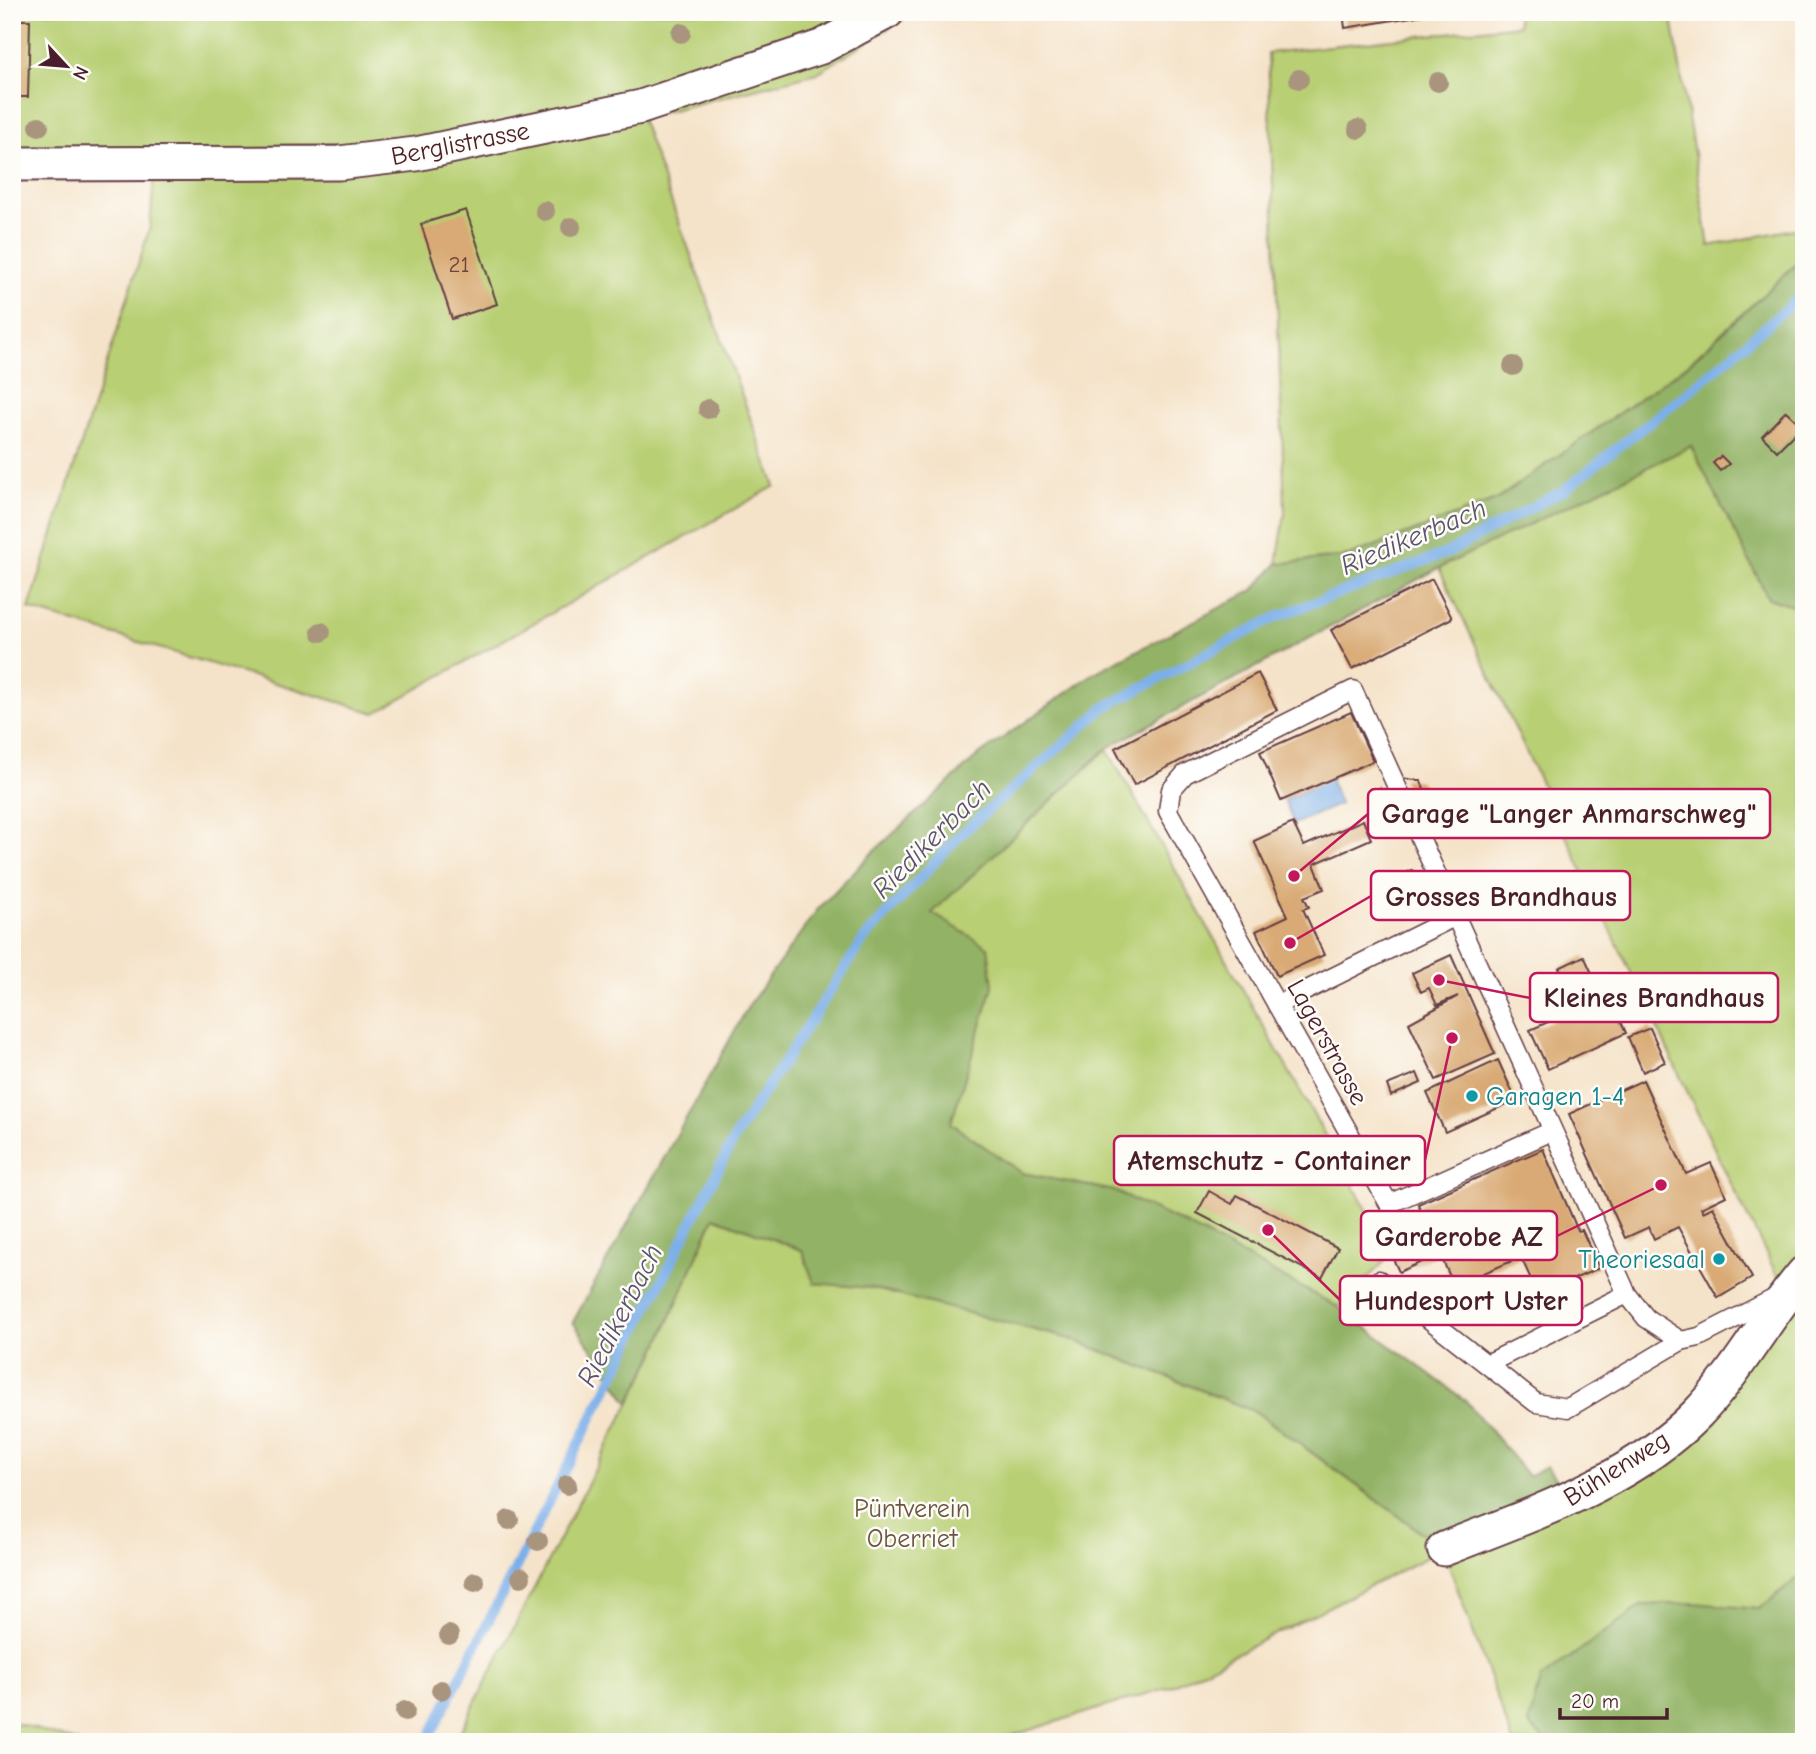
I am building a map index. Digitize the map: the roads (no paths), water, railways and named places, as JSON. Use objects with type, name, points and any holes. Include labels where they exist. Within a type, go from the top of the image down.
[{"type":"street","name":"Berglistrasse","points":[[12,164],[339,163],[416,154],[640,107],[821,47],[887,12]]},
{"type":"street","name":"Bühlenweg","points":[[1444,1549],[1569,1500],[1650,1453],[1698,1413],[1795,1283]]},
{"type":"lane","name":"Lagerstrasse","points":[[1456,916],[1353,690],[1185,775],[1171,790],[1168,811],[1389,1204],[1552,1131]]},
{"type":"lane","points":[[1278,1005],[1456,916],[1627,1294],[1646,1318],[1681,1342]]},
{"type":"lane","points":[[1379,1280],[1489,1363],[1536,1404],[1569,1408],[1681,1342],[1699,1337],[1795,1283]]},
{"type":"lane","points":[[1489,1363],[1627,1294]]},
{"type":"water","points":[[1330,779],[1340,804],[1294,824],[1284,800]]},
{"type":"waterway","name":"Riedikerbach","points":[[427,1742],[736,1135],[864,939],[959,836],[1105,707],[1276,617],[1449,552],[1564,490],[1702,381],[1804,293]]},
{"type":"place","name":"Garage \"Langer Anmarschweg\"","points":[[1294,876]]},
{"type":"place","name":"Grosses Brandhaus","points":[[1290,943]]},
{"type":"place","name":"Kleines Brandhaus","points":[[1439,980]]},
{"type":"place","name":"Atemschutz - Container","points":[[1452,1038]]},
{"type":"place","name":"Garagen 1-4","points":[[1472,1096]]},
{"type":"place","name":"Garderobe AZ","points":[[1661,1185]]},
{"type":"place","name":"Hundesport Uster","points":[[1268,1230]]},
{"type":"place","name":"Theoriesaal","points":[[1719,1259]]},
{"type":"park label","name":"Püntverein Oberriet","points":[[912,1523]]}]
